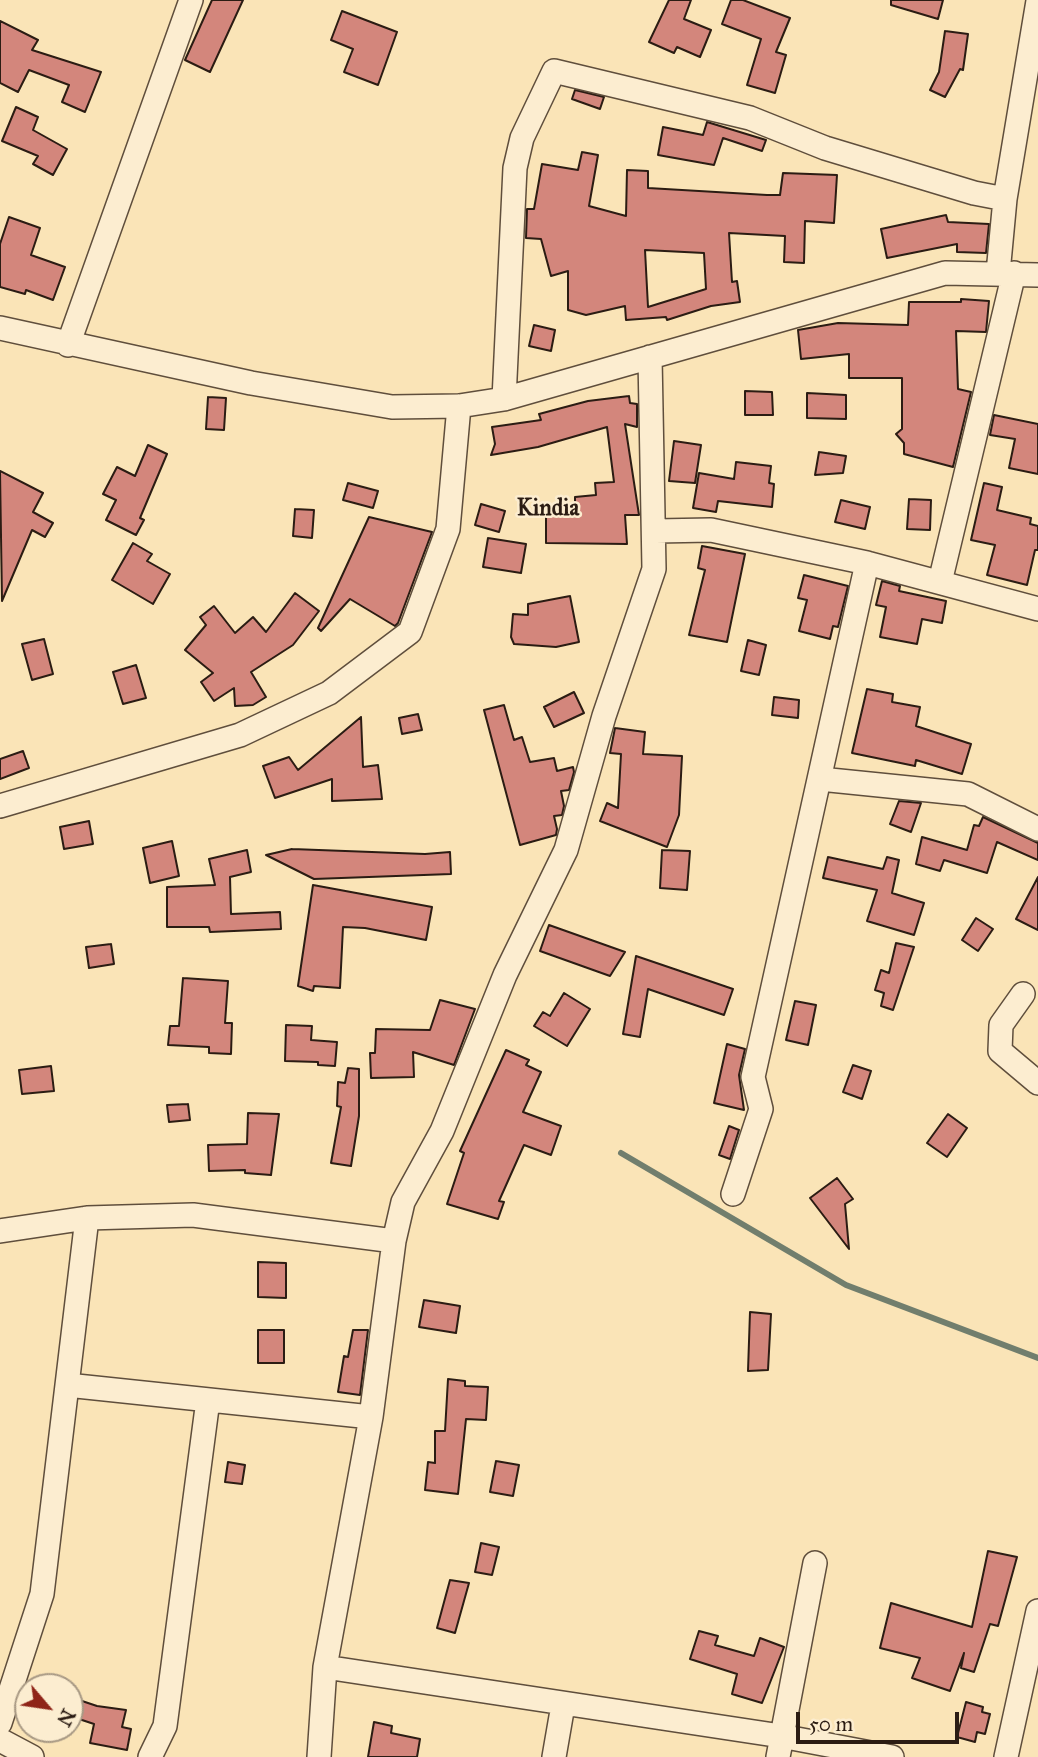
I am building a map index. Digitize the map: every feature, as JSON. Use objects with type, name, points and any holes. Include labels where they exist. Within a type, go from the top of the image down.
[{"type":"street","points":[[68,345],[191,0]]},
{"type":"street","points":[[940,582],[1006,273],[1005,199],[1038,1]]},
{"type":"street","points":[[505,399],[515,168],[522,138],[554,71],[750,118],[825,148],[1005,199]]},
{"type":"street","points":[[0,328],[251,383],[392,407],[458,406],[505,399],[945,273],[1038,275]]},
{"type":"street","points":[[319,1757],[325,1667],[371,1418],[394,1241],[403,1202],[442,1131],[505,975],[566,850],[604,716],[654,569],[656,531],[650,357]]},
{"type":"street","points":[[0,806],[240,735],[329,693],[411,632],[448,529],[458,406]]},
{"type":"street","points":[[656,531],[710,530],[867,563],[1038,609]]},
{"type":"street","points":[[733,1194],[761,1109],[753,1077],[867,563]]},
{"type":"street","points":[[820,779],[968,794],[1038,830]]},
{"type":"street","points":[[1023,994],[1001,1025],[1000,1051],[1038,1083]]},
{"type":"street","points":[[0,1231],[87,1218],[193,1215],[394,1241]]},
{"type":"street","points":[[0,1723],[42,1594],[87,1218]]},
{"type":"street","points":[[67,1385],[371,1418]]},
{"type":"street","points":[[150,1757],[165,1726],[208,1400]]},
{"type":"street","points":[[780,1746],[815,1563]]},
{"type":"street","points":[[1006,1757],[1038,1611]]},
{"type":"street","points":[[325,1667],[564,1705],[780,1746],[892,1757]]},
{"type":"street","points":[[554,1757],[564,1705]]},
{"type":"street","points":[[0,1740],[32,1757]]},
{"type":"building","points":[[212,0],[243,0],[210,72],[185,60]]},
{"type":"building","points":[[669,0],[691,0],[684,19],[711,30],[700,57],[677,47],[674,53],[649,42]]},
{"type":"building","points":[[731,0],[743,0],[790,18],[776,52],[786,55],[775,93],[747,85],[761,39],[722,24]]},
{"type":"building","points":[[891,0],[943,0],[938,19],[891,5]]},
{"type":"building","points":[[342,11],[397,32],[378,85],[344,72],[353,49],[331,40]]},
{"type":"building","points":[[0,21],[38,40],[32,50],[101,72],[85,112],[62,102],[69,85],[29,70],[18,92],[0,83]]},
{"type":"building","points":[[945,31],[968,34],[963,70],[960,69],[945,97],[930,90],[939,72]]},
{"type":"building","points":[[575,90],[604,97],[600,109],[572,99]]},
{"type":"building","points":[[16,107],[38,117],[33,130],[67,149],[53,175],[33,164],[38,156],[2,141]]},
{"type":"building","points":[[707,122],[766,140],[762,151],[723,138],[714,165],[658,155],[663,127],[703,135]]},
{"type":"building","points":[[582,152],[598,155],[589,206],[626,216],[627,170],[648,171],[648,188],[767,195],[780,195],[783,173],[837,175],[834,223],[805,221],[804,263],[784,262],[785,236],[729,233],[732,282],[737,281],[740,302],[711,306],[667,320],[666,317],[626,320],[625,306],[586,315],[568,310],[568,271],[551,276],[541,239],[526,238],[527,209],[534,209],[542,164],[578,170]],"holes":[[[645,250],[704,253],[706,289],[648,307]]]},
{"type":"building","points":[[946,215],[948,222],[989,224],[986,253],[957,252],[957,244],[887,258],[881,229]]},
{"type":"building","points":[[9,217],[40,228],[31,255],[65,267],[53,300],[26,290],[25,294],[0,287],[0,244]]},
{"type":"building","points":[[961,299],[989,301],[986,332],[956,331],[958,389],[971,392],[953,467],[904,454],[904,443],[896,434],[902,429],[902,378],[849,378],[849,354],[801,359],[798,330],[838,323],[908,325],[909,302],[961,302]]},
{"type":"building","points":[[534,325],[555,330],[551,351],[529,346]]},
{"type":"building","points":[[745,391],[772,392],[773,415],[745,415]]},
{"type":"building","points":[[807,393],[846,395],[846,419],[807,418]]},
{"type":"building","points":[[629,396],[630,403],[637,404],[637,427],[625,424],[639,515],[625,515],[627,544],[546,543],[546,513],[575,513],[575,497],[596,495],[595,483],[614,482],[607,427],[538,447],[491,455],[495,444],[492,427],[541,420],[539,414],[588,401]]},
{"type":"building","points":[[208,397],[226,398],[224,430],[206,429]]},
{"type":"building","points":[[994,415],[1038,424],[1038,474],[1009,468],[1015,439],[990,435]]},
{"type":"building","points":[[674,441],[701,445],[695,483],[669,481]]},
{"type":"building","points":[[148,445],[167,454],[140,518],[144,520],[136,535],[106,520],[116,500],[103,494],[117,467],[135,476]]},
{"type":"building","points":[[819,452],[846,456],[843,473],[815,475]]},
{"type":"building","points":[[736,462],[771,466],[769,483],[774,484],[772,507],[718,501],[716,512],[693,508],[699,473],[734,479]]},
{"type":"building","points":[[0,471],[43,493],[33,512],[53,523],[45,537],[32,530],[2,601]]},
{"type":"building","points":[[348,483],[378,491],[373,508],[343,500]]},
{"type":"building","points":[[984,483],[1002,487],[997,510],[1031,518],[1030,524],[1038,526],[1038,550],[1035,550],[1027,585],[987,575],[995,545],[971,540]]},
{"type":"building","points":[[909,499],[931,500],[930,530],[907,529]]},
{"type":"building","points":[[841,500],[870,507],[865,529],[835,522]]},
{"type":"building","points":[[481,504],[505,511],[499,532],[475,525]]},
{"type":"building","points":[[295,509],[314,510],[312,538],[293,536]]},
{"type":"building","points":[[369,517],[432,532],[398,623],[395,626],[350,599],[321,631],[318,628]]},
{"type":"building","points":[[488,538],[526,544],[521,573],[483,567]]},
{"type":"building","points":[[133,543],[152,554],[147,561],[170,574],[153,604],[112,580]]},
{"type":"building","points":[[702,546],[745,554],[727,642],[689,635],[705,570],[698,568]]},
{"type":"building","points":[[804,575],[848,586],[838,627],[833,626],[830,639],[799,631],[807,600],[798,598]]},
{"type":"building","points":[[882,581],[900,586],[899,591],[946,601],[942,623],[922,619],[917,644],[880,637],[886,607],[876,605]]},
{"type":"building","points":[[295,593],[319,611],[293,645],[251,672],[266,697],[253,705],[235,706],[234,688],[214,701],[201,682],[213,673],[185,650],[206,625],[200,617],[214,606],[235,633],[253,617],[266,632]]},
{"type":"building","points":[[570,596],[579,642],[556,647],[514,644],[511,637],[513,614],[528,615],[528,604]]},
{"type":"building","points":[[44,639],[53,674],[32,680],[22,644]]},
{"type":"building","points":[[748,640],[766,645],[759,675],[741,671]]},
{"type":"building","points":[[136,665],[146,698],[123,704],[113,672]]},
{"type":"building","points":[[867,689],[893,694],[892,702],[920,707],[916,726],[971,744],[962,774],[916,760],[915,766],[852,753]]},
{"type":"building","points":[[574,692],[584,713],[554,727],[544,707]]},
{"type":"building","points":[[774,697],[799,700],[798,718],[772,715]]},
{"type":"building","points":[[504,705],[514,740],[522,737],[530,762],[554,758],[557,771],[573,767],[574,772],[569,790],[561,791],[564,806],[562,815],[554,816],[556,835],[520,845],[484,710]]},
{"type":"building","points":[[418,714],[422,730],[402,734],[399,718]]},
{"type":"building","points":[[361,717],[363,767],[378,765],[382,799],[332,801],[332,779],[275,798],[263,766],[289,757],[298,770]]},
{"type":"building","points":[[615,728],[645,732],[643,754],[682,756],[679,815],[667,847],[600,821],[607,803],[618,808],[621,754],[610,753]]},
{"type":"building","points":[[23,751],[29,768],[0,779],[0,759]]},
{"type":"building","points":[[899,801],[921,803],[911,832],[890,824]]},
{"type":"building","points":[[983,817],[1038,843],[1038,860],[997,842],[987,873],[944,860],[940,871],[916,864],[922,837],[967,850],[974,825],[979,826]]},
{"type":"building","points":[[89,821],[93,844],[64,849],[60,827]]},
{"type":"building","points":[[172,841],[179,876],[150,883],[143,848]]},
{"type":"building","points":[[292,849],[425,854],[450,852],[451,874],[314,879],[266,855]]},
{"type":"building","points":[[247,850],[251,872],[230,877],[231,914],[280,912],[281,929],[210,932],[209,927],[167,927],[167,887],[215,885],[209,859]]},
{"type":"building","points":[[662,850],[690,851],[687,890],[660,888]]},
{"type":"building","points":[[828,857],[883,869],[887,857],[899,860],[892,893],[924,903],[914,935],[867,921],[877,890],[823,878]]},
{"type":"building","points":[[1038,877],[1038,930],[1016,919]]},
{"type":"building","points":[[313,885],[432,907],[426,940],[365,928],[343,927],[340,988],[314,986],[313,991],[298,986]]},
{"type":"building","points":[[976,918],[993,929],[978,951],[962,940]]},
{"type":"building","points":[[549,925],[625,952],[610,976],[540,951]]},
{"type":"building","points":[[896,943],[914,947],[893,1010],[881,1006],[884,993],[875,990],[881,970],[889,973]]},
{"type":"building","points":[[111,944],[114,964],[89,968],[86,947]]},
{"type":"building","points":[[636,956],[733,989],[724,1015],[648,989],[640,1037],[623,1034]]},
{"type":"building","points":[[183,978],[228,981],[225,1023],[232,1023],[231,1054],[209,1053],[209,1047],[168,1045],[170,1026],[179,1026]]},
{"type":"building","points":[[564,993],[590,1009],[567,1046],[534,1026],[543,1012],[550,1016]]},
{"type":"building","points":[[440,1000],[475,1009],[454,1065],[413,1052],[414,1077],[371,1078],[370,1053],[375,1053],[376,1029],[430,1030]]},
{"type":"building","points":[[795,1001],[816,1005],[808,1045],[786,1040]]},
{"type":"building","points":[[286,1025],[312,1026],[311,1040],[337,1042],[335,1066],[318,1065],[318,1062],[285,1061]]},
{"type":"building","points":[[727,1044],[745,1049],[739,1075],[744,1110],[714,1103]]},
{"type":"building","points":[[506,1050],[529,1060],[526,1065],[541,1072],[523,1112],[561,1126],[551,1155],[524,1145],[499,1201],[504,1202],[498,1219],[447,1204],[464,1153],[460,1151]]},
{"type":"building","points":[[853,1065],[871,1071],[862,1099],[843,1092]]},
{"type":"building","points":[[51,1066],[54,1091],[22,1094],[19,1070]]},
{"type":"building","points":[[348,1068],[359,1069],[359,1116],[351,1166],[331,1163],[341,1107],[337,1106],[338,1082],[345,1083]]},
{"type":"building","points":[[188,1104],[190,1120],[169,1122],[167,1105]]},
{"type":"building","points":[[248,1113],[279,1114],[271,1175],[245,1173],[245,1170],[209,1171],[208,1145],[247,1144]]},
{"type":"building","points":[[948,1114],[967,1128],[947,1157],[927,1143]]},
{"type":"building","points":[[729,1126],[739,1130],[730,1159],[719,1155]]},
{"type":"building","points":[[837,1178],[853,1199],[845,1204],[849,1249],[810,1198]]},
{"type":"building","points":[[258,1262],[286,1263],[286,1298],[258,1297]]},
{"type":"building","points":[[424,1300],[460,1306],[456,1333],[419,1327]]},
{"type":"building","points":[[750,1312],[771,1314],[768,1370],[748,1371]]},
{"type":"building","points":[[258,1330],[284,1330],[284,1363],[258,1363]]},
{"type":"building","points":[[353,1330],[368,1330],[360,1395],[338,1392],[344,1356],[348,1357]]},
{"type":"building","points":[[448,1379],[465,1381],[465,1386],[488,1387],[486,1420],[466,1419],[458,1494],[425,1490],[428,1462],[435,1463],[435,1431],[445,1431]]},
{"type":"building","points":[[496,1461],[519,1465],[513,1496],[490,1492]]},
{"type":"building","points":[[228,1462],[245,1465],[242,1484],[225,1482]]},
{"type":"building","points":[[481,1543],[499,1547],[492,1575],[475,1572]]},
{"type":"building","points":[[988,1551],[1017,1557],[998,1626],[990,1624],[974,1672],[961,1668],[964,1653],[950,1691],[912,1678],[920,1658],[880,1648],[891,1603],[972,1627]]},
{"type":"building","points":[[450,1580],[469,1583],[455,1633],[437,1628]]},
{"type":"building","points":[[699,1631],[718,1636],[715,1645],[754,1656],[760,1638],[784,1647],[762,1703],[732,1694],[737,1674],[690,1659]]},
{"type":"building","points":[[84,1702],[126,1710],[122,1727],[131,1729],[127,1750],[90,1743],[94,1724],[84,1721]]},
{"type":"building","points":[[966,1702],[983,1707],[982,1712],[990,1714],[985,1734],[977,1732],[975,1742],[957,1737]]},
{"type":"building","points":[[374,1722],[392,1726],[391,1733],[420,1739],[417,1757],[368,1757]]},
{"type":"waterway","points":[[621,1153],[846,1285],[1038,1358]]},
{"type":"district","name":"Kindia","points":[[548,509]]}]
